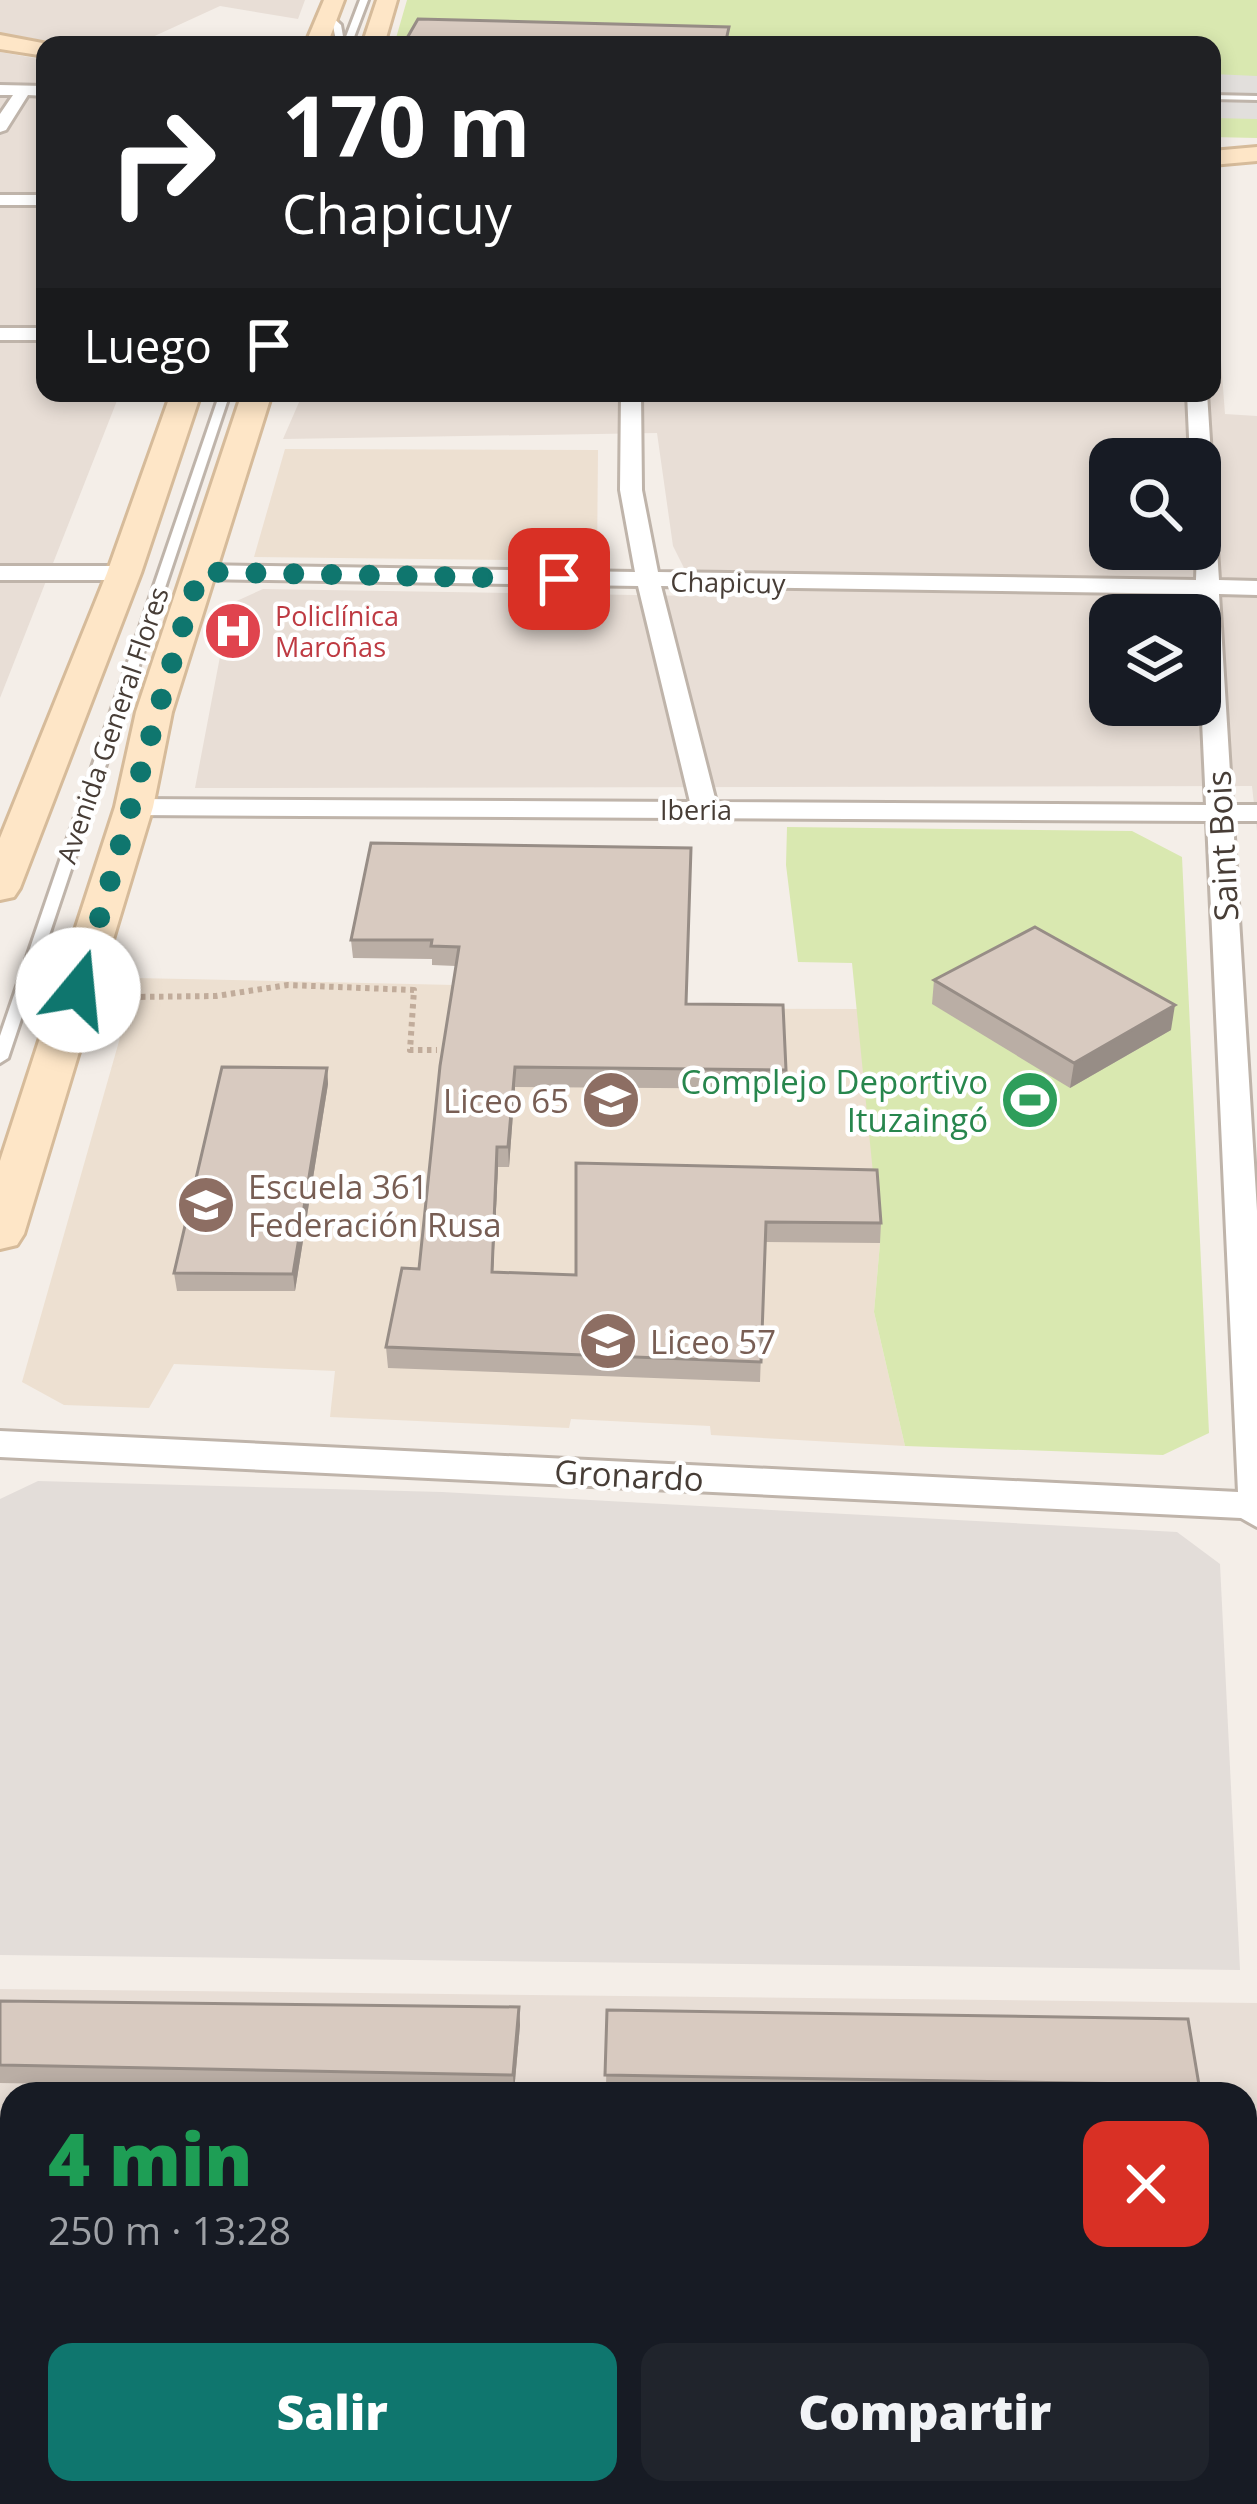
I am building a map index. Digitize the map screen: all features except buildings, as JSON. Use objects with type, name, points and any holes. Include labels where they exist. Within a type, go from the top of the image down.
[{"type":"main road","points":[[376,36],[387,0]]},
{"type":"main road","points":[[0,42],[36,48]]},
{"type":"main road","points":[[1221,157],[1257,154]]},
{"type":"main road","name":"Avenida General Flores","points":[[0,888],[12,822],[124,573],[183,402]]},
{"type":"main road","name":"Avenida General Flores","points":[[0,1234],[134,807],[154,712],[254,402]]},
{"type":"street","points":[[0,90],[36,91]]},
{"type":"street","points":[[0,127],[23,91]]},
{"type":"street","points":[[0,200],[36,200]]},
{"type":"street","points":[[0,334],[36,334]]},
{"type":"street","points":[[631,402],[631,490],[648,581],[705,809]]},
{"type":"street","name":"Saint Bois","points":[[1197,402],[1257,1509]]},
{"type":"street","name":"Chapicuy","points":[[200,572],[1257,588]]},
{"type":"street","points":[[0,573],[124,573]]},
{"type":"street","name":"Iberia","points":[[134,807],[1257,813]]},
{"type":"street","name":"Gronardo","points":[[0,1444],[1257,1509]]},
{"type":"lane","points":[[348,36],[364,0]]},
{"type":"lane","points":[[1221,97],[1257,98]]},
{"type":"lane","name":"Avenida General Flores","points":[[0,1058],[222,402]]},
{"type":"path","points":[[132,997],[216,997],[288,985],[414,990],[410,1050],[437,1050]]},
{"type":"shaded area","points":[[0,0],[305,0],[298,19],[220,6],[155,36],[36,39],[0,33]]},
{"type":"shaded area","points":[[0,52],[36,58],[36,402],[116,402],[0,698]]},
{"type":"shaded area","points":[[1221,74],[1257,76],[1257,119],[1221,118]]},
{"type":"shaded area","points":[[1221,360],[1225,414],[1257,416],[1257,831],[1252,786],[195,788],[230,604],[263,589],[698,596],[673,546],[657,433],[283,439],[299,402],[1221,402]]},
{"type":"shaded area","points":[[285,449],[598,450],[597,561],[254,557]]},
{"type":"shaded area","points":[[137,978],[455,985],[541,1008],[859,1009],[880,1243],[874,1312],[905,1446],[711,1435],[710,1426],[571,1419],[569,1428],[330,1417],[335,1371],[174,1364],[149,1408],[64,1405],[22,1382]]},
{"type":"shaded area","points":[[38,1481],[442,1492],[1177,1532],[1220,1564],[1240,1970],[0,1955],[0,1499]]},
{"type":"shaded area","points":[[0,1989],[1257,2003],[1257,2082],[0,2082]]},
{"type":"green space","points":[[407,0],[1257,0],[1257,138],[1221,137],[1221,36],[397,36]]},
{"type":"green space","name":"Complejo Deportivo Ituzaingó","points":[[787,827],[1132,831],[1182,857],[1209,1433],[1163,1455],[905,1446],[874,1312],[880,1243],[852,963],[798,962],[786,865]]},
{"type":"place","name":"Policlínica Maroñas","points":[[233,631]]},
{"type":"place","name":"Liceo 65","points":[[611,1100]]},
{"type":"place","name":"Complejo Deportivo Ituzaingó","points":[[1030,1100]]},
{"type":"place","name":"Escuela 361 Federación Rusa","points":[[206,1205]]},
{"type":"place","name":"Liceo 57","points":[[608,1341]]},
{"type":"route","points":[[78,990],[134,807],[154,712],[200,572],[559,579]]}]
